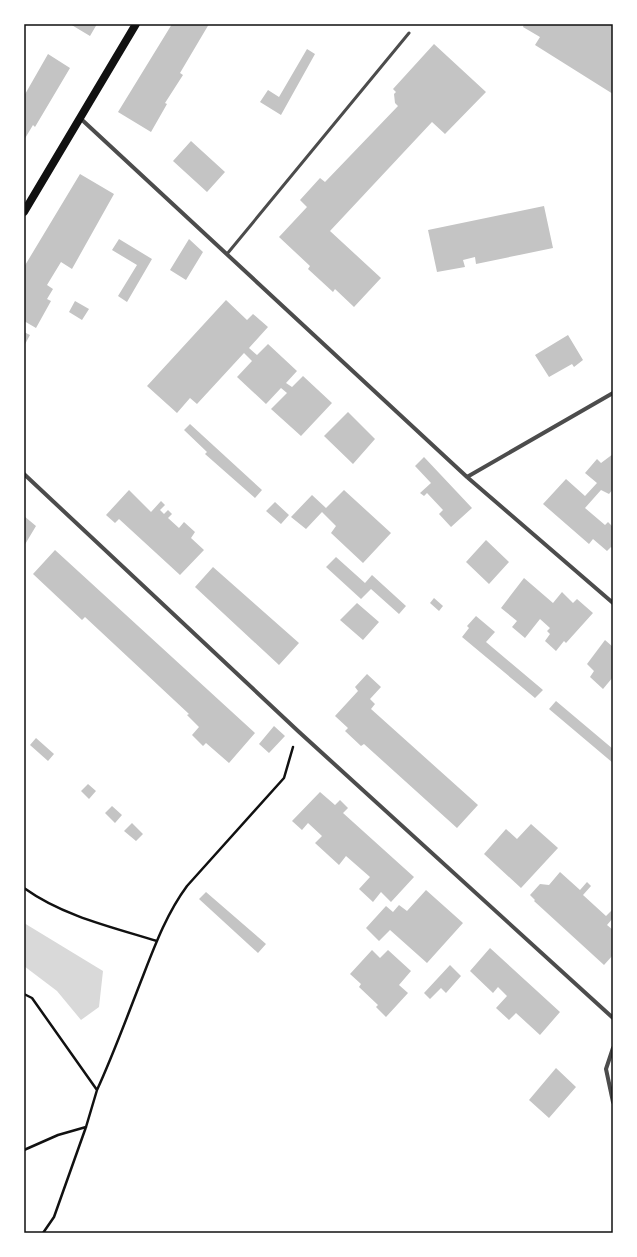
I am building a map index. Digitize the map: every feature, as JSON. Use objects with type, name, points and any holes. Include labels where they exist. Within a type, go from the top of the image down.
[{"type":"main road","points":[[24,212],[136,24]]},
{"type":"street","points":[[80,118],[467,477],[613,603]]},
{"type":"street","points":[[467,477],[613,393]]},
{"type":"street","points":[[24,474],[298,730],[613,1018]]},
{"type":"street","points":[[613,1048],[606,1069],[613,1102]]},
{"type":"lane","points":[[227,254],[409,34]]},
{"type":"path","points":[[43,1233],[54,1217],[86,1127],[97,1090],[112,1057],[173,904],[187,886],[284,778],[298,730]]},
{"type":"path","points":[[24,888],[43,902],[73,914],[157,941]]},
{"type":"path","points":[[24,994],[32,998],[97,1090]]},
{"type":"path","points":[[24,1150],[58,1135],[86,1127]]},
{"type":"shaded area","points":[[24,923],[103,971],[99,1007],[81,1020],[57,991],[24,966]]},
{"type":"building","points":[[70,24],[97,24],[90,36]]},
{"type":"building","points":[[172,24],[209,24],[180,73],[183,75],[165,103],[167,104],[151,132],[118,112]]},
{"type":"building","points":[[524,24],[613,24],[613,94],[535,45],[540,37],[523,27]]},
{"type":"building","points":[[434,44],[486,92],[445,134],[432,122],[330,231],[381,278],[354,307],[335,289],[333,292],[308,269],[310,266],[279,237],[307,207],[300,200],[320,178],[325,182],[398,106],[395,103],[394,94],[396,92],[393,89]]},
{"type":"building","points":[[307,49],[315,54],[281,115],[260,102],[268,90],[279,97]]},
{"type":"building","points":[[48,54],[70,68],[35,127],[33,125],[24,140],[24,96]]},
{"type":"building","points":[[191,141],[225,172],[207,192],[173,161]]},
{"type":"building","points":[[80,174],[114,194],[72,269],[61,262],[47,285],[53,289],[47,299],[51,301],[36,328],[24,321],[24,267]]},
{"type":"building","points":[[544,206],[553,248],[476,264],[475,257],[463,260],[465,267],[437,272],[428,230]]},
{"type":"building","points":[[119,239],[152,259],[127,302],[118,296],[137,265],[112,250]]},
{"type":"building","points":[[189,239],[203,252],[186,280],[170,270]]},
{"type":"building","points":[[226,300],[247,320],[253,314],[268,327],[249,348],[257,355],[268,344],[297,371],[286,383],[292,387],[303,376],[332,403],[301,436],[271,409],[287,393],[281,388],[266,404],[237,377],[252,361],[244,353],[197,404],[190,398],[177,413],[147,386]]},
{"type":"building","points":[[75,301],[89,309],[82,320],[69,312]]},
{"type":"building","points":[[24,332],[30,335],[24,346]]},
{"type":"building","points":[[568,335],[583,360],[574,367],[572,364],[549,377],[535,355]]},
{"type":"building","points":[[348,412],[375,439],[353,464],[324,436]]},
{"type":"building","points":[[190,424],[262,490],[255,498],[205,454],[207,452],[184,430]]},
{"type":"building","points":[[613,454],[613,489],[609,494],[601,490],[585,508],[605,525],[608,522],[613,527],[613,549],[611,547],[607,551],[593,539],[589,544],[543,504],[566,479],[585,496],[597,483],[585,473],[597,459],[601,463]]},
{"type":"building","points":[[424,457],[472,508],[451,527],[439,514],[443,510],[427,493],[424,496],[420,493],[431,483],[415,466]]},
{"type":"building","points":[[129,490],[151,512],[161,501],[165,505],[160,510],[164,514],[168,510],[172,514],[168,518],[179,528],[184,522],[195,532],[191,538],[204,550],[180,575],[119,519],[115,523],[106,515]]},
{"type":"building","points":[[344,490],[391,533],[363,563],[331,533],[336,526],[322,512],[306,529],[291,517],[312,495],[326,508]]},
{"type":"building","points":[[275,502],[289,515],[281,524],[266,511]]},
{"type":"building","points":[[24,516],[36,526],[24,546]]},
{"type":"building","points":[[486,540],[509,562],[489,584],[466,562]]},
{"type":"building","points":[[55,550],[255,733],[229,763],[206,743],[203,746],[192,735],[199,727],[187,715],[189,714],[85,617],[82,620],[33,574]]},
{"type":"building","points":[[336,557],[365,583],[372,575],[406,606],[399,614],[371,589],[361,599],[326,567]]},
{"type":"building","points":[[213,567],[299,643],[279,665],[195,587]]},
{"type":"building","points":[[524,578],[553,603],[562,592],[573,603],[577,599],[593,613],[566,643],[564,641],[556,651],[545,641],[550,634],[547,631],[550,628],[540,619],[525,638],[512,627],[517,621],[501,608]]},
{"type":"building","points":[[434,598],[443,606],[439,611],[430,603]]},
{"type":"building","points":[[357,603],[379,622],[363,640],[340,620]]},
{"type":"building","points":[[476,616],[495,632],[486,642],[543,690],[535,698],[462,637],[469,628],[467,626]]},
{"type":"building","points":[[605,640],[613,647],[613,677],[603,689],[590,677],[594,671],[587,664]]},
{"type":"building","points":[[367,674],[381,687],[370,699],[375,704],[371,709],[478,805],[457,828],[364,744],[361,746],[345,731],[348,728],[335,716],[358,691],[355,687]]},
{"type":"building","points":[[556,701],[613,749],[613,763],[549,709]]},
{"type":"building","points":[[274,726],[285,736],[269,753],[259,744]]},
{"type":"building","points":[[36,738],[54,754],[48,761],[30,745]]},
{"type":"building","points":[[88,784],[96,791],[89,799],[81,791]]},
{"type":"building","points":[[320,792],[335,805],[340,800],[348,808],[343,813],[414,877],[391,902],[381,892],[373,902],[359,889],[370,877],[346,856],[339,865],[315,843],[322,836],[308,823],[302,830],[292,821]]},
{"type":"building","points":[[112,806],[122,815],[115,823],[105,813]]},
{"type":"building","points":[[132,823],[143,834],[136,841],[124,831]]},
{"type":"building","points":[[531,824],[558,848],[521,888],[484,854],[506,829],[517,839]]},
{"type":"building","points":[[560,872],[580,890],[587,882],[591,886],[583,895],[606,916],[613,909],[613,918],[607,925],[613,930],[613,955],[604,965],[534,901],[535,900],[530,895],[540,884],[549,885]]},
{"type":"building","points":[[426,890],[463,923],[427,963],[390,930],[379,941],[366,928],[386,906],[393,912],[399,905],[407,911]]},
{"type":"building","points":[[206,892],[266,944],[258,953],[199,899]]},
{"type":"building","points":[[490,948],[560,1012],[540,1035],[516,1013],[509,1020],[496,1008],[507,996],[498,987],[493,993],[470,971]]},
{"type":"building","points":[[372,950],[380,958],[388,950],[411,971],[399,985],[408,993],[386,1017],[376,1007],[378,1005],[359,987],[361,984],[350,974]]},
{"type":"building","points":[[450,965],[461,976],[446,993],[441,988],[430,999],[424,993]]},
{"type":"building","points":[[556,1068],[576,1087],[549,1118],[529,1100]]}]
